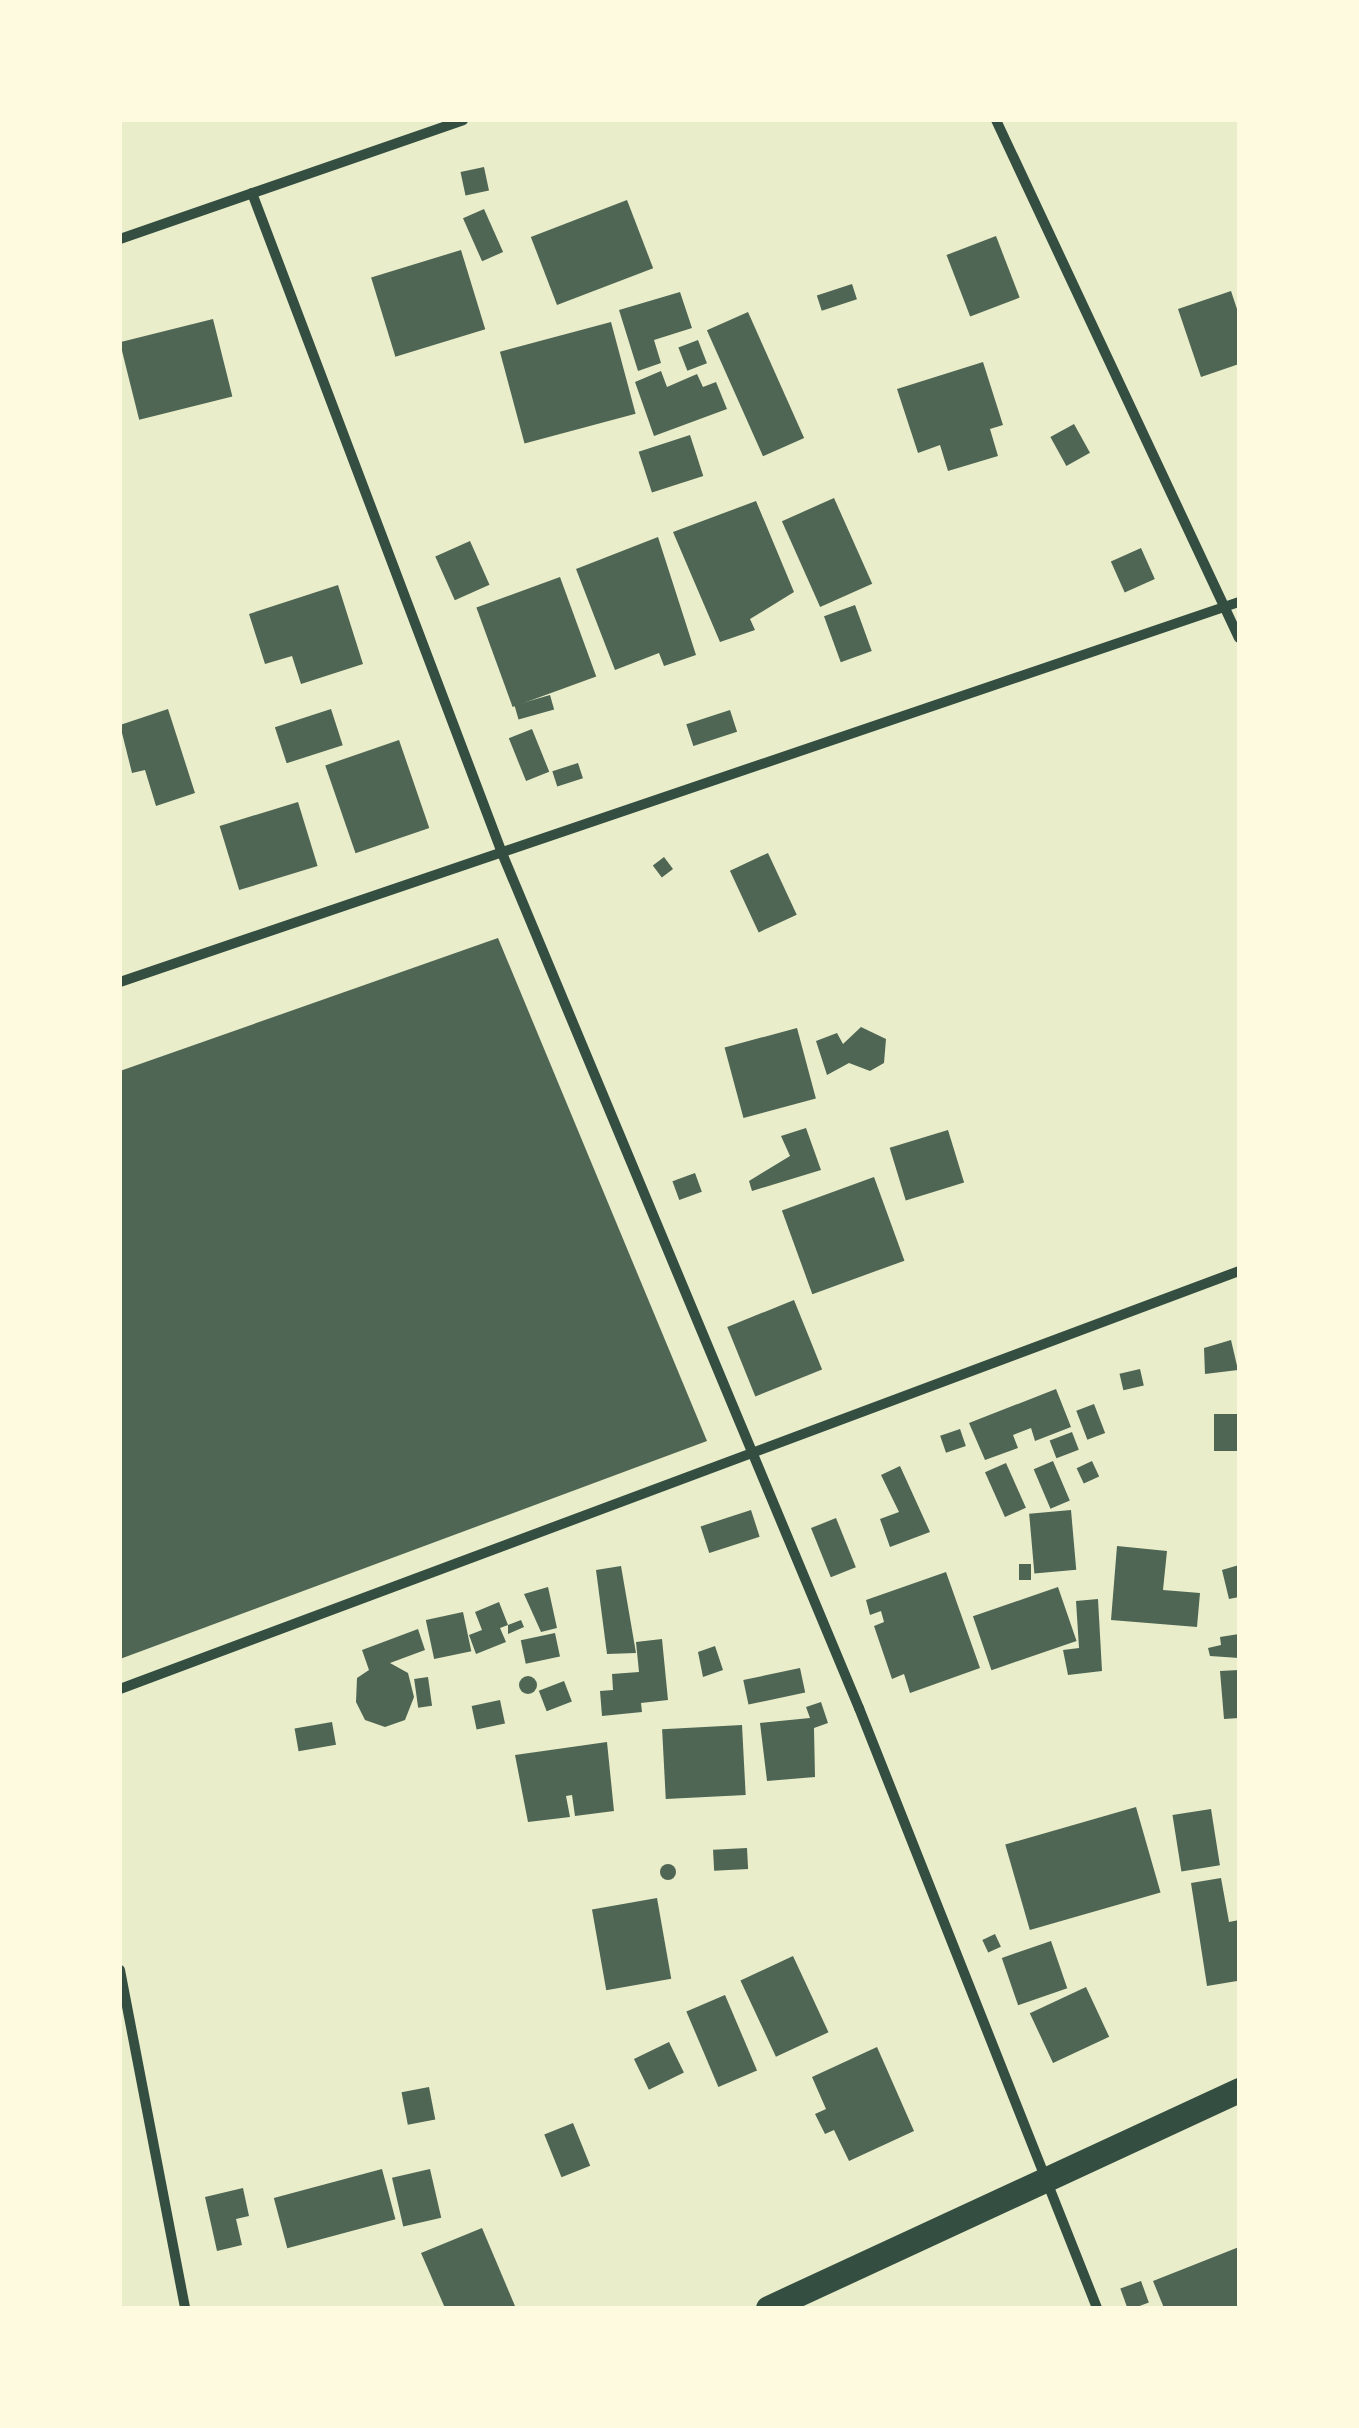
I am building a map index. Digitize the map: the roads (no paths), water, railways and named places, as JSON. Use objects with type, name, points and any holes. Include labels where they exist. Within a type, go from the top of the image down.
[{"type":"main road","points":[[768,2308],[1239,2090]]},
{"type":"street","points":[[120,239],[463,120]]},
{"type":"street","points":[[996,120],[1239,638]]},
{"type":"street","points":[[252,193],[502,853],[754,1454],[1097,2308]]},
{"type":"street","points":[[120,982],[1239,602]]},
{"type":"street","points":[[120,1689],[1239,1271]]},
{"type":"street","points":[[120,1970],[185,2308]]}]
